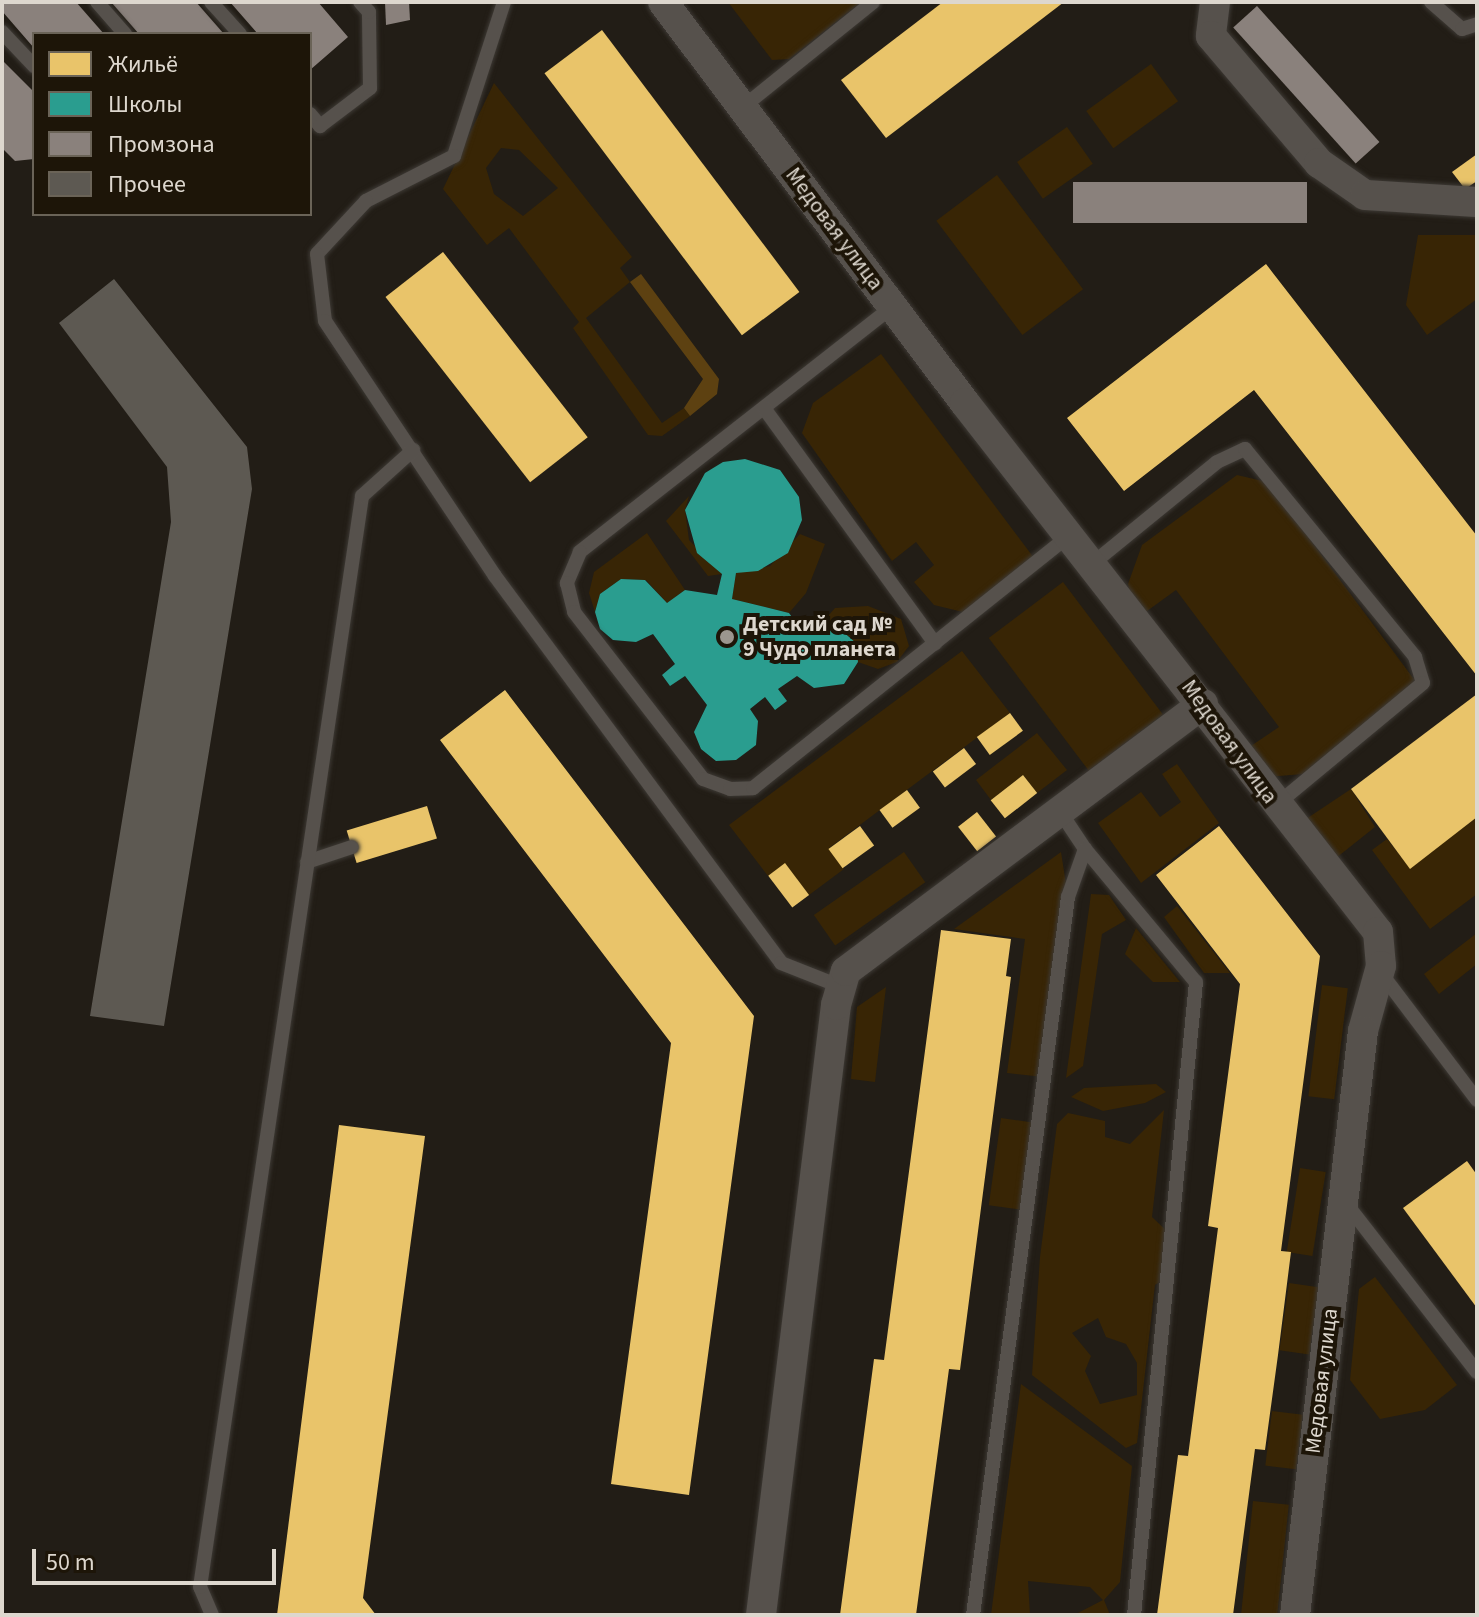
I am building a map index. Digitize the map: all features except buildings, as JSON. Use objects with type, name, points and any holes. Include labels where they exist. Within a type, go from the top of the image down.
[{"type":"street","name":"Медовая улица","points":[[663,2],[892,307],[1203,704],[1276,805],[1378,932],[1381,960],[1363,1031],[1295,1615]]},
{"type":"street","points":[[1215,2],[1211,36],[1319,163],[1365,195],[1477,202]]},
{"type":"street","points":[[761,1615],[839,986],[846,971],[1203,704]]},
{"type":"lane","points":[[97,2],[123,32]]},
{"type":"lane","points":[[211,2],[238,32]]},
{"type":"lane","points":[[312,116],[320,126],[370,88],[369,12],[360,2]]},
{"type":"lane","points":[[504,2],[454,156],[366,201],[317,254],[325,321],[495,576],[781,963],[839,986]]},
{"type":"lane","points":[[743,107],[873,2]]},
{"type":"lane","points":[[1431,2],[1462,29],[1477,24]]},
{"type":"lane","points":[[2,32],[32,64]]},
{"type":"lane","points":[[892,307],[580,552],[567,583],[574,612],[703,779],[730,789],[753,788],[1069,536]]},
{"type":"lane","points":[[764,408],[935,643]]},
{"type":"lane","points":[[1092,564],[1217,462],[1245,449],[1415,657],[1423,683],[1276,805]]},
{"type":"lane","points":[[212,1615],[200,1587],[362,496],[413,450]]},
{"type":"lane","points":[[1059,810],[1085,849],[1196,982],[1134,1615]]},
{"type":"lane","points":[[307,862],[352,847]]},
{"type":"lane","points":[[973,1615],[1068,897],[1085,849]]},
{"type":"lane","points":[[1381,960],[1477,1100]]},
{"type":"lane","points":[[1343,1200],[1477,1372]]},
{"type":"shaded area","points":[[728,2],[861,2],[789,59],[772,60]]},
{"type":"shaded area","points":[[1151,64],[1178,101],[1113,148],[1086,111]]},
{"type":"shaded area","points":[[494,83],[632,257],[620,268],[630,282],[586,318],[662,423],[684,408],[690,416],[662,436],[648,435],[573,328],[579,322],[509,228],[487,245],[443,189]],"holes":[[[501,148],[519,150],[558,188],[523,216],[494,194],[486,168]]]},
{"type":"shaded area","points":[[1067,127],[1093,164],[1043,199],[1017,162]]},
{"type":"shaded area","points":[[997,175],[1083,289],[1022,335],[936,221]]},
{"type":"shaded area","points":[[1418,235],[1477,235],[1477,299],[1427,335],[1406,305]]},
{"type":"shaded area","points":[[641,274],[719,379],[717,394],[690,416],[684,408],[703,379],[630,282]]},
{"type":"shaded area","points":[[881,354],[1037,562],[971,614],[934,605],[914,582],[934,565],[916,542],[892,561],[802,433],[813,403]]},
{"type":"shaded area","points":[[1237,475],[1267,482],[1419,686],[1315,773],[1256,778],[1239,754],[1279,727],[1176,590],[1136,619],[1128,584],[1142,545]]},
{"type":"shaded area","points":[[689,496],[685,510],[689,540],[722,574],[708,576],[666,521]]},
{"type":"shaded area","points":[[647,533],[685,590],[667,603],[646,580],[621,579],[600,594],[595,612],[589,593],[594,572]]},
{"type":"shaded area","points":[[800,534],[825,544],[806,593],[789,613],[732,599],[736,573],[770,566]]},
{"type":"shaded area","points":[[1063,582],[1163,715],[1089,771],[989,638]]},
{"type":"shaded area","points":[[868,606],[901,619],[909,646],[897,662],[878,669],[858,662],[851,637],[821,624],[835,608]]},
{"type":"shaded area","points":[[962,651],[1010,713],[829,848],[844,869],[809,895],[785,864],[768,876],[729,825]]},
{"type":"shaded area","points":[[1037,733],[1067,770],[1037,793],[1023,775],[991,800],[976,780]]},
{"type":"shaded area","points":[[1177,764],[1219,823],[1141,883],[1098,823],[1141,792],[1160,817],[1181,802],[1162,774]]},
{"type":"shaded area","points":[[1351,789],[1375,827],[1326,866],[1294,827]]},
{"type":"shaded area","points":[[1477,817],[1477,894],[1430,929],[1372,850],[1387,839],[1410,868]]},
{"type":"shaded area","points":[[904,852],[925,882],[835,945],[814,915]]},
{"type":"shaded area","points":[[1061,852],[1068,897],[1044,1077],[1007,1073],[1025,939],[954,929]]},
{"type":"shaded area","points":[[1091,894],[1109,895],[1126,920],[1102,934],[1083,1066],[1066,1078]]},
{"type":"shaded area","points":[[1177,906],[1230,973],[1204,973],[1164,917]]},
{"type":"shaded area","points":[[1136,928],[1180,982],[1153,982],[1125,954]]},
{"type":"shaded area","points":[[1477,933],[1477,964],[1439,994],[1424,974]]},
{"type":"shaded area","points":[[1322,985],[1348,988],[1334,1099],[1308,1096]]},
{"type":"shaded area","points":[[886,987],[875,1082],[851,1079],[857,1007]]},
{"type":"shaded area","points":[[1156,1084],[1166,1092],[1145,1103],[1103,1111],[1071,1097],[1084,1088]]},
{"type":"shaded area","points":[[1164,1110],[1152,1217],[1172,1236],[1167,1277],[1155,1285],[1137,1443],[1126,1448],[1032,1375],[1040,1257],[1057,1124],[1068,1113],[1105,1121],[1105,1137],[1130,1144]],"holes":[[[1098,1318],[1106,1337],[1126,1344],[1137,1363],[1137,1395],[1100,1404],[1085,1371],[1091,1356],[1072,1333]]]},
{"type":"shaded area","points":[[1001,1118],[1038,1123],[1025,1210],[989,1205]]},
{"type":"shaded area","points":[[1300,1168],[1326,1172],[1312,1256],[1287,1252]]},
{"type":"shaded area","points":[[1375,1277],[1457,1385],[1425,1410],[1380,1419],[1350,1380],[1359,1289]]},
{"type":"shaded area","points":[[1289,1283],[1319,1287],[1309,1355],[1280,1350]]},
{"type":"shaded area","points":[[1021,1384],[1132,1466],[1120,1582],[1104,1600],[1110,1615],[1074,1615],[1103,1600],[1090,1587],[1028,1581],[1030,1615],[991,1615]]},
{"type":"shaded area","points":[[1272,1411],[1303,1415],[1296,1469],[1265,1466]]},
{"type":"shaded area","points":[[1253,1501],[1289,1505],[1277,1615],[1241,1615]]},
{"type":"place","name":"Детский сад № 9 Чудо планета","points":[[727,637]]}]
